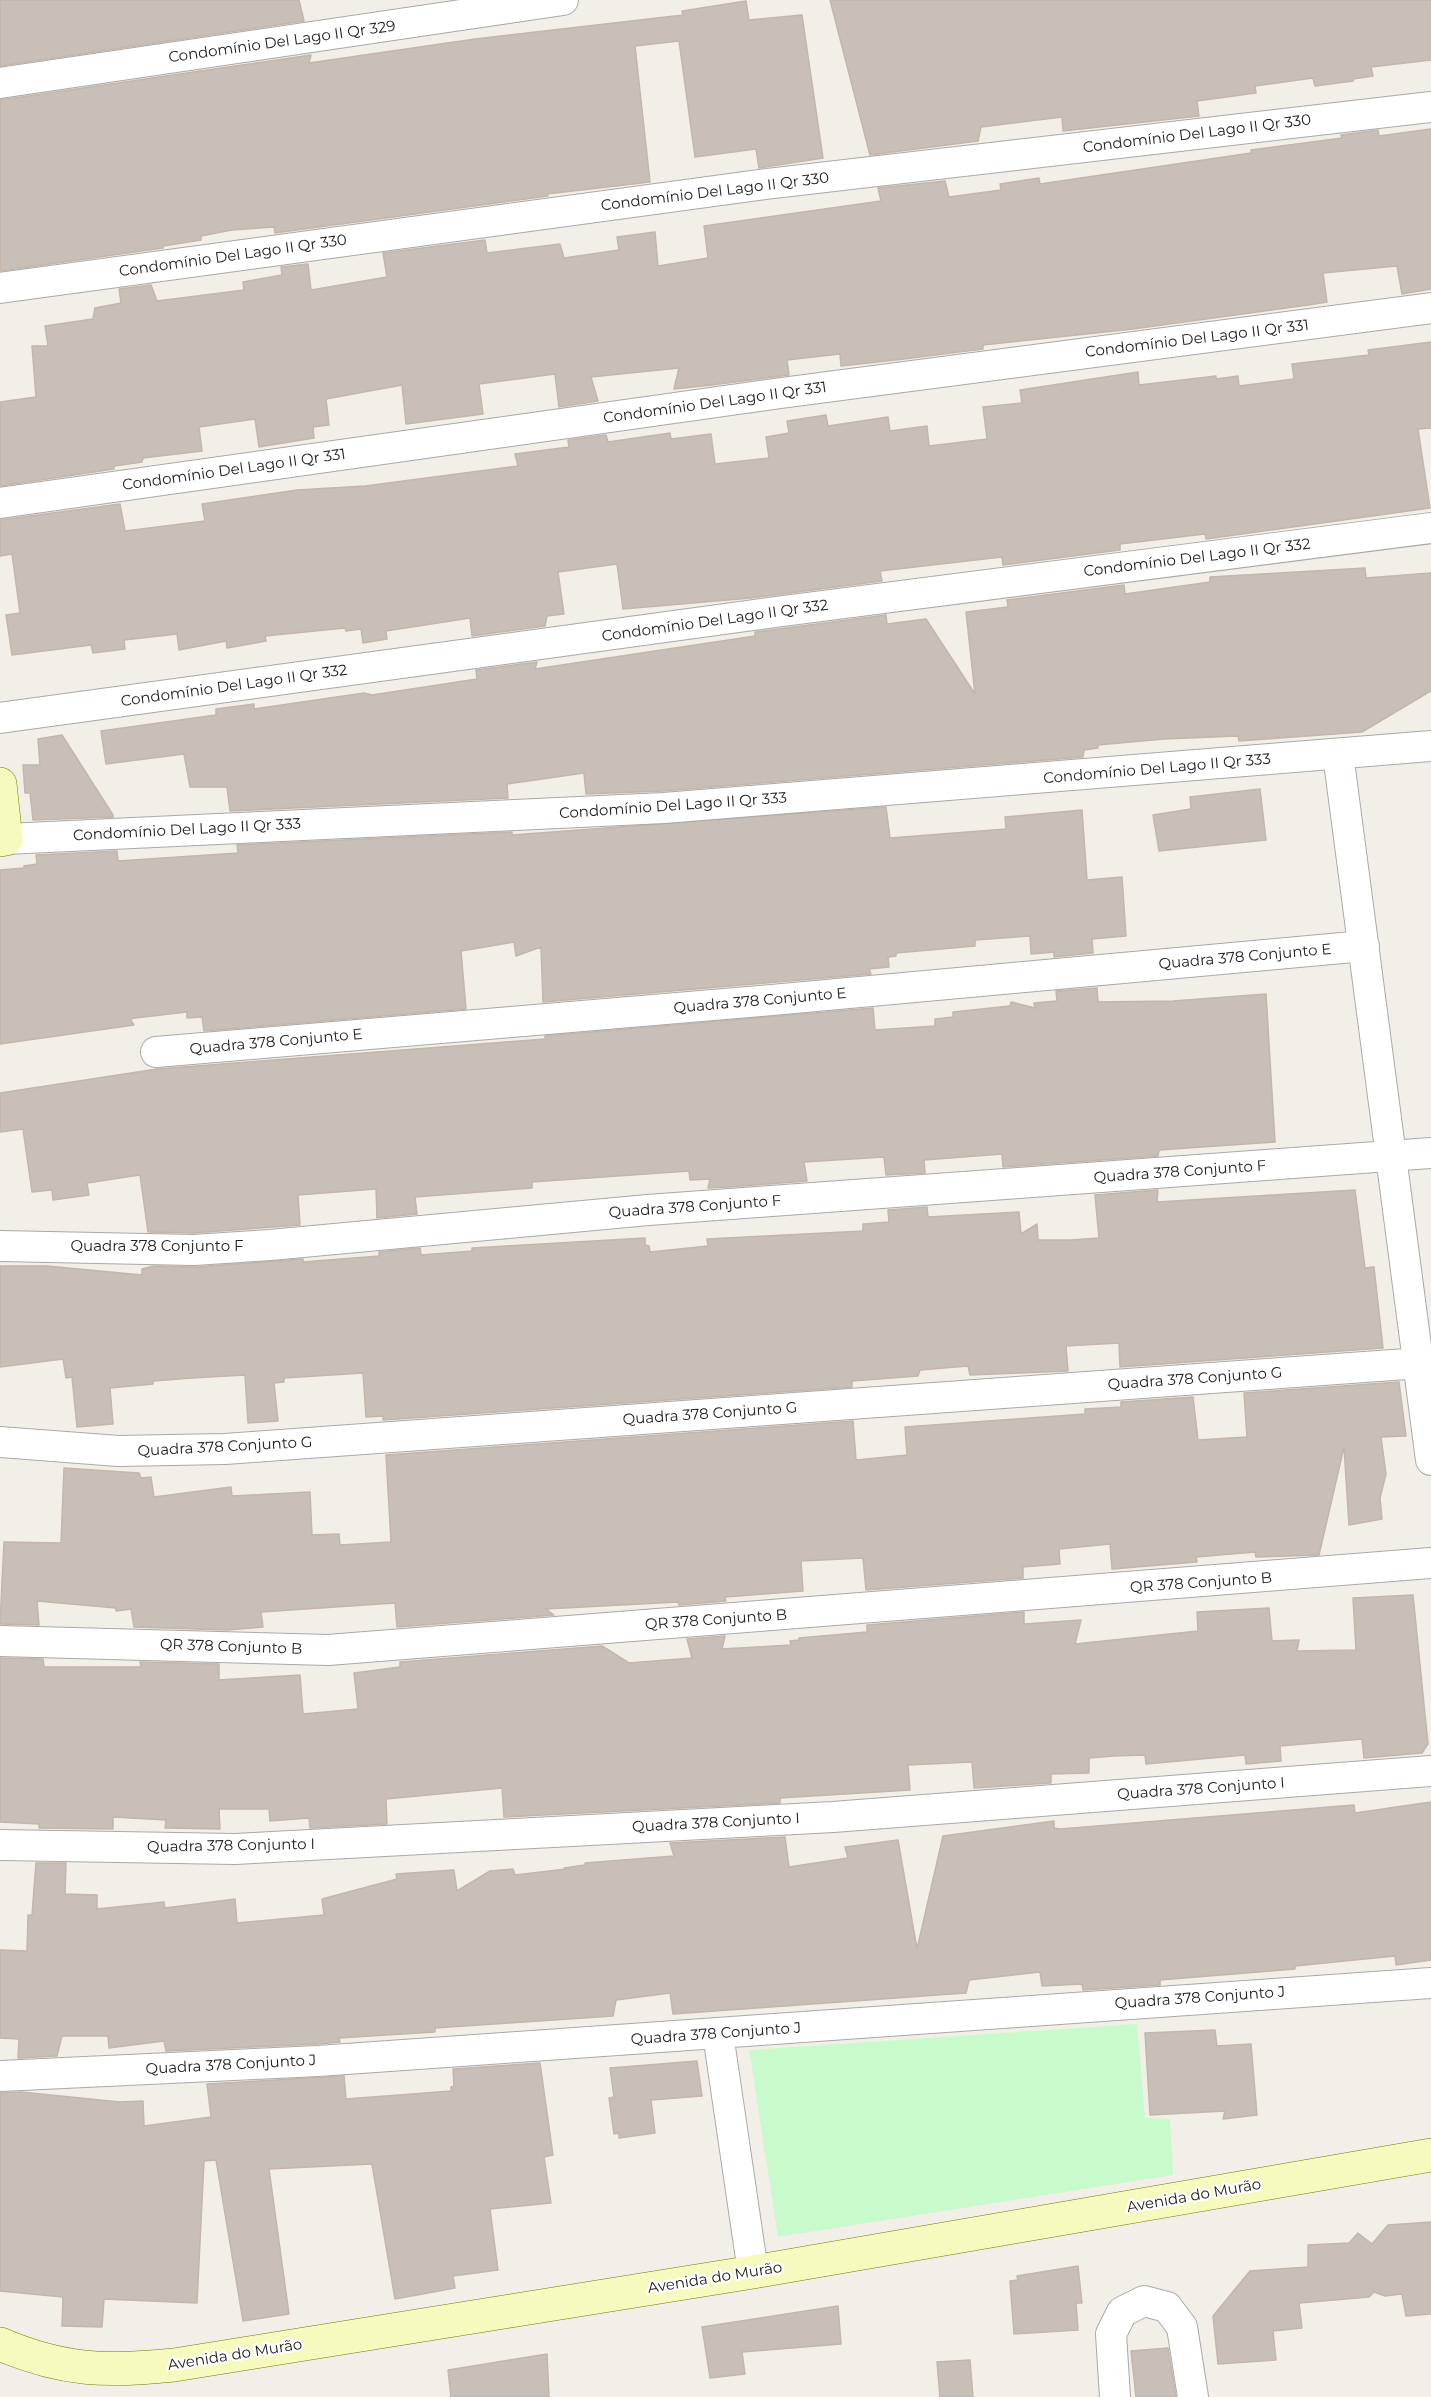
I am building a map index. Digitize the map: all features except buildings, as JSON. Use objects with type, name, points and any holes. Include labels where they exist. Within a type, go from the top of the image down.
[{"type":"street","name":"Condomínio Del Lago II Qr 329","points":[[0,83],[563,0]]},
{"type":"street","name":"Condomínio Del Lago II Qr 330","points":[[0,288],[766,184],[1431,107]]},
{"type":"street","name":"Condomínio Del Lago II Qr 331","points":[[0,503],[781,393],[1431,308]]},
{"type":"street","name":"Condomínio Del Lago II Qr 332","points":[[0,718],[783,611],[1431,528]]},
{"type":"street","name":"Condomínio Del Lago II Qr 333","points":[[3,839],[664,808],[1431,746]]},
{"type":"street","points":[[1338,754],[1365,946],[1390,1156],[1420,1363],[1427,1392],[1431,1460]]},
{"type":"street","points":[[0,784],[3,839]]},
{"type":"street","name":"Quadra 378 Conjunto E","points":[[156,1052],[760,1001],[1365,946]]},
{"type":"street","name":"Quadra 378 Conjunto F","points":[[0,1246],[194,1250],[259,1246],[648,1210],[1431,1153]]},
{"type":"street","name":"Quadra 378 Conjunto G","points":[[0,1442],[118,1451],[225,1449],[1420,1363]]},
{"type":"street","name":"QR 378 Conjunto B","points":[[0,1641],[328,1650],[1372,1570],[1431,1563]]},
{"type":"street","name":"Quadra 378 Conjunto I","points":[[0,1845],[259,1848],[833,1817],[1431,1772]]},
{"type":"street","name":"Quadra 378 Conjunto J","points":[[0,2076],[318,2061],[718,2034],[1126,2002],[1431,1983]]},
{"type":"street","points":[[718,2034],[753,2272]]},
{"type":"street","name":"Avenida do Murão","points":[[0,2344],[34,2359],[72,2367],[124,2370],[174,2365],[753,2272],[1431,2155]]},
{"type":"street","points":[[1115,2397],[1111,2334],[1122,2312],[1144,2301],[1167,2307],[1182,2326],[1193,2397]]},
{"type":"green space","points":[[1137,2024],[1145,2118],[1170,2119],[1173,2175],[778,2237],[749,2050]]}]
